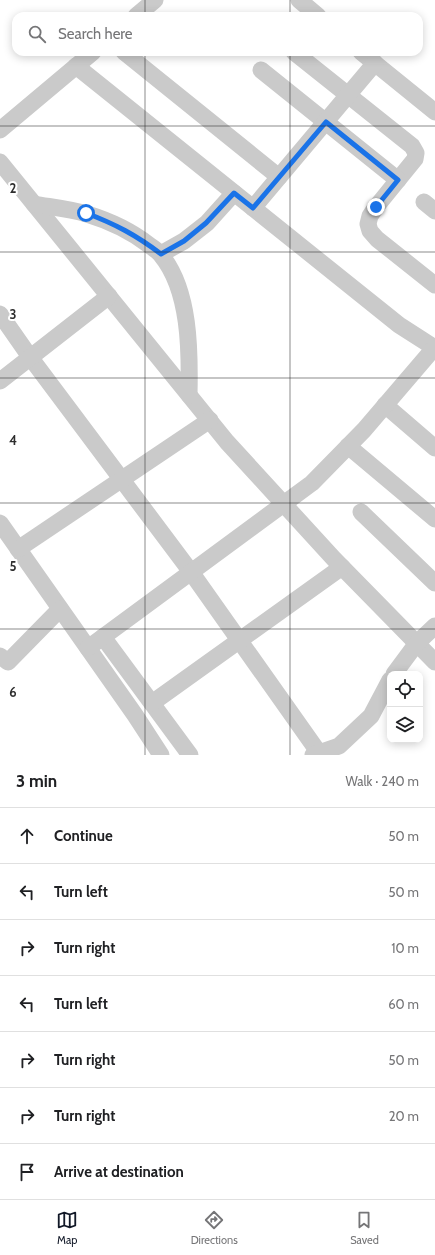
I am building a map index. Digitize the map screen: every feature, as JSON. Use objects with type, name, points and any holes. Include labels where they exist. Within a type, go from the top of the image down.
[{"type":"street","points":[[141,12],[155,0]]},
{"type":"street","points":[[298,0],[313,12]]},
{"type":"street","points":[[0,130],[88,56]]},
{"type":"street","points":[[129,56],[279,177]]},
{"type":"street","points":[[299,56],[412,146],[416,153],[415,158],[370,216],[368,224],[370,231],[377,239],[435,285]]},
{"type":"street","points":[[366,56],[435,112]]},
{"type":"street","points":[[253,208],[375,63]]},
{"type":"street","points":[[76,66],[399,326],[435,348],[348,446],[312,483],[88,648]]},
{"type":"street","points":[[261,70],[398,180]]},
{"type":"street","points":[[0,162],[227,442],[342,567],[435,662]]},
{"type":"street","points":[[161,254],[184,241],[206,223],[234,193]]},
{"type":"street","points":[[34,204],[86,213],[110,222],[140,238],[161,254],[174,274],[183,299],[190,363],[189,395]]},
{"type":"street","points":[[0,380],[109,296]]},
{"type":"street","points":[[0,314],[30,358],[192,572],[316,754],[339,746],[371,716],[387,686]]},
{"type":"street","points":[[385,405],[435,448]]},
{"type":"street","points":[[18,549],[210,420]]},
{"type":"street","points":[[348,446],[435,519]]},
{"type":"street","points":[[361,512],[435,583]]},
{"type":"street","points":[[0,523],[135,715],[161,755]]},
{"type":"street","points":[[152,703],[342,567]]},
{"type":"street","points":[[0,656],[8,662],[60,609]]},
{"type":"street","points":[[396,671],[417,643],[435,626]]},
{"type":"street","points":[[103,637],[190,755]]},
{"type":"route","points":[[86,213],[110,222],[140,238],[161,254],[184,241],[206,223],[234,193],[253,208],[326,122],[398,180],[376,207]]}]
